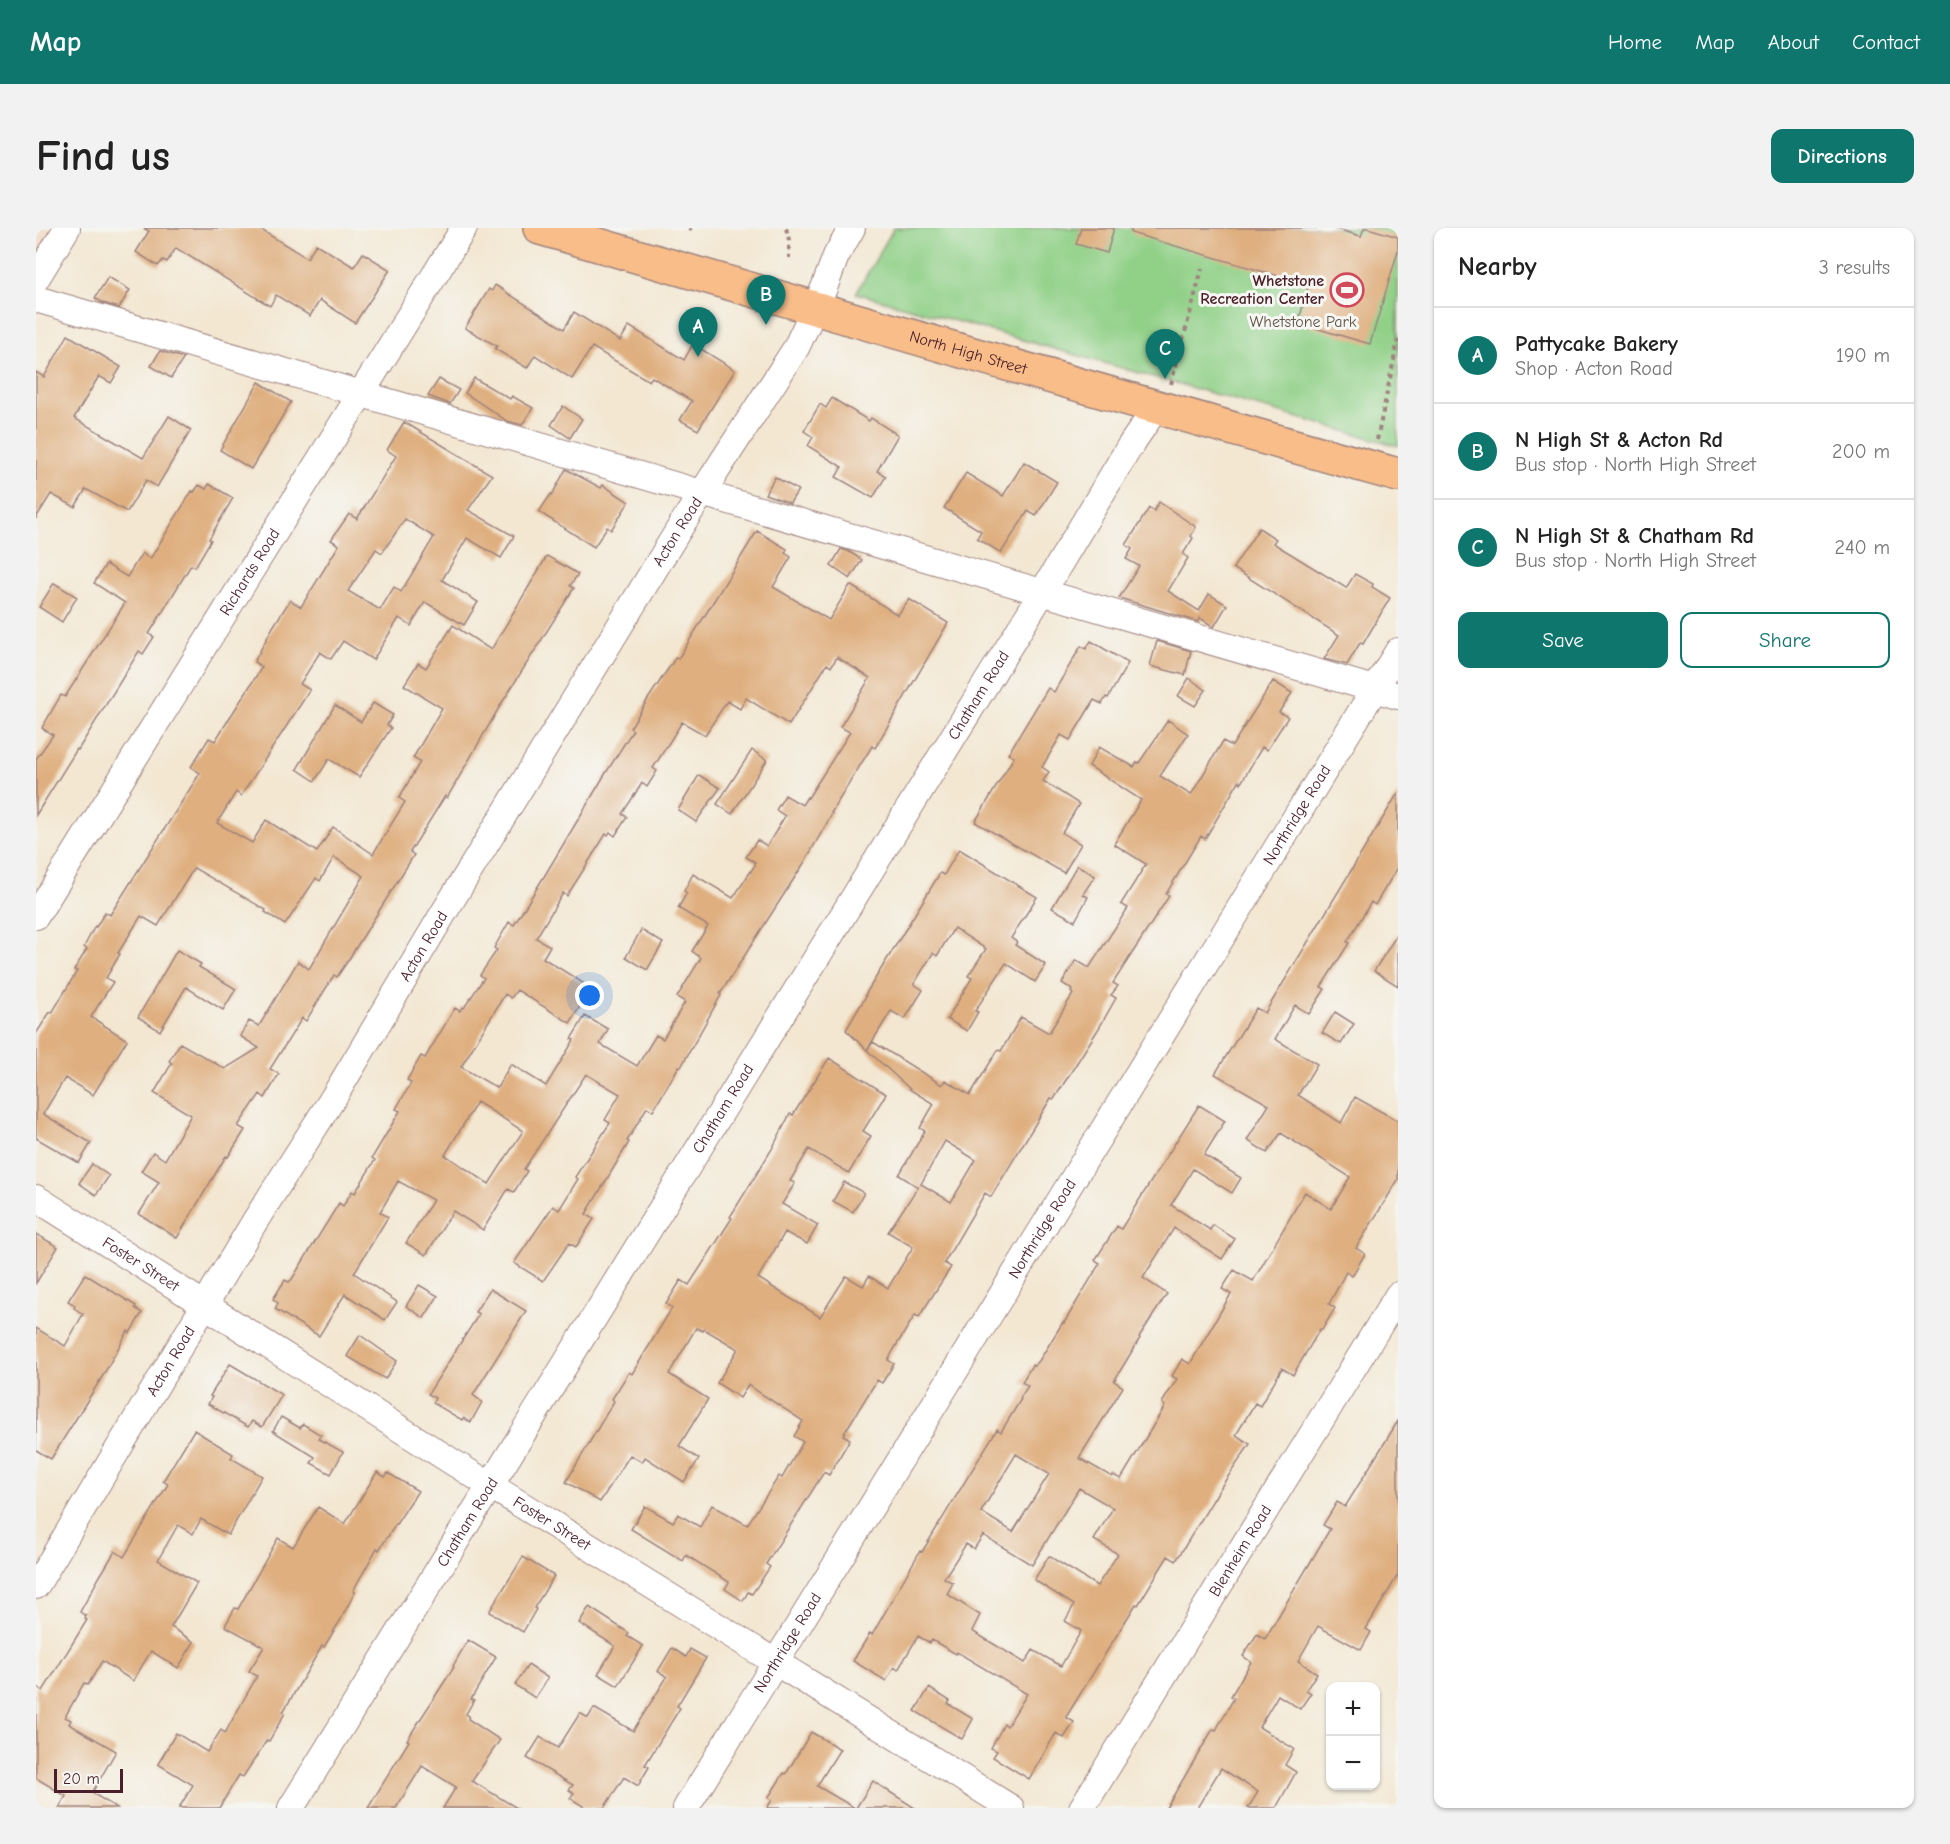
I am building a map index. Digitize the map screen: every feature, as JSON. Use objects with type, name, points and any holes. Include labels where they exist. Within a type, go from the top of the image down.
[{"type":"main road","name":"North High Street","points":[[540,228],[1037,371],[1156,408],[1384,471]]},
{"type":"street","points":[[36,279],[67,228]]},
{"type":"street","name":"Richards Road","points":[[36,916],[464,228]]},
{"type":"street","name":"Acton Road","points":[[36,1586],[204,1306],[702,493],[796,348],[836,256],[852,228]]},
{"type":"street","points":[[36,299],[1386,692]]},
{"type":"street","name":"Chatham Road","points":[[291,1808],[1130,446],[1156,408]]},
{"type":"street","name":"Northridge Road","points":[[686,1808],[1386,692],[1398,651]]},
{"type":"street","name":"Foster Street","points":[[36,1198],[490,1485],[1011,1808]]},
{"type":"street","name":"Blenheim Road","points":[[1082,1808],[1398,1295]]},
{"type":"path","points":[[786,228],[789,258]]},
{"type":"path","points":[[1156,408],[1172,382],[1202,269]]},
{"type":"path","points":[[1384,471],[1380,429],[1398,340]]},
{"type":"shaded area","points":[[36,228],[69,228],[36,282]]},
{"type":"green space","name":"Whetstone Park","points":[[894,228],[1398,228],[1398,446],[856,293]]},
{"type":"building","points":[[143,228],[258,228],[307,258],[316,244],[354,267],[363,253],[390,270],[355,323],[320,300],[310,316],[276,295],[270,306],[176,248],[167,262],[163,260],[158,266],[136,252],[149,231]]},
{"type":"building","points":[[1081,228],[1114,228],[1107,253],[1076,244]]},
{"type":"building","name":"Whetstone Recreation Center","points":[[1131,228],[1333,228],[1361,236],[1364,228],[1368,228],[1398,237],[1398,251],[1370,344],[1298,323],[1309,285],[1131,233]]},
{"type":"building","points":[[108,277],[130,290],[119,308],[95,298]]},
{"type":"building","points":[[495,285],[564,329],[574,312],[620,341],[629,326],[684,360],[693,344],[735,370],[698,430],[680,420],[692,401],[652,377],[649,381],[592,347],[572,379],[535,355],[527,368],[495,349],[497,346],[465,328],[489,289],[492,291]]},
{"type":"building","points":[[68,335],[121,367],[111,383],[99,376],[74,418],[143,458],[169,416],[191,430],[157,487],[146,480],[127,512],[86,489],[75,507],[51,494],[36,518],[36,372],[44,377]]},
{"type":"building","points":[[160,351],[184,358],[171,378],[151,366]]},
{"type":"building","points":[[474,378],[510,399],[512,396],[533,408],[522,425],[507,421],[465,393]]},
{"type":"building","points":[[439,379],[459,390],[450,404],[428,396]]},
{"type":"building","points":[[259,382],[291,402],[251,469],[220,450]]},
{"type":"building","points":[[832,398],[869,421],[871,418],[898,435],[877,471],[886,476],[873,498],[836,477],[842,467],[808,446],[813,437],[804,431],[820,404],[826,408]]},
{"type":"building","points":[[563,406],[582,419],[570,438],[551,425]]},
{"type":"building","points":[[404,422],[492,475],[468,510],[514,536],[501,558],[467,538],[442,580],[478,602],[464,625],[425,602],[411,626],[399,618],[373,660],[343,641],[331,659],[320,652],[300,684],[310,690],[241,796],[236,792],[217,823],[252,843],[266,820],[317,852],[333,827],[373,854],[405,802],[399,798],[420,762],[413,758],[442,708],[404,685],[418,663],[426,668],[453,625],[491,650],[547,556],[578,574],[570,586],[574,588],[500,706],[447,798],[445,796],[410,852],[414,855],[337,977],[334,975],[306,1021],[302,1018],[270,1069],[279,1074],[265,1098],[260,1094],[238,1126],[245,1130],[228,1157],[226,1156],[177,1238],[139,1214],[159,1182],[141,1171],[153,1152],[165,1160],[191,1115],[154,1093],[172,1063],[169,1061],[180,1043],[225,1069],[259,1048],[240,1036],[249,1021],[259,1026],[298,961],[309,969],[364,876],[334,857],[320,881],[316,878],[285,925],[265,912],[266,910],[194,868],[158,926],[141,916],[118,953],[120,954],[106,978],[113,982],[91,1017],[127,1040],[93,1095],[65,1078],[43,1114],[91,1143],[79,1163],[36,1138],[36,1034],[50,1012],[52,1013],[77,971],[74,970],[87,949],[84,947],[95,926],[105,912],[110,915],[200,773],[191,767],[209,738],[215,741],[262,667],[254,662],[273,627],[290,600],[301,607],[339,545],[331,540],[349,514],[357,519],[396,456],[387,450]],"holes":[[[405,519],[434,537],[401,592],[394,587],[380,610],[348,591],[376,549],[382,553]]]},
{"type":"building","points":[[1024,462],[1057,482],[1036,516],[1028,511],[1001,553],[977,538],[981,531],[944,508],[966,473],[1003,496]]},
{"type":"building","points":[[566,469],[601,488],[603,485],[629,502],[611,530],[607,527],[594,547],[539,512],[552,495]]},
{"type":"building","points":[[775,477],[798,490],[790,503],[765,494]]},
{"type":"building","points":[[209,484],[233,498],[195,567],[191,565],[149,634],[154,637],[143,654],[139,651],[36,815],[36,759],[53,735],[42,728],[61,695],[65,697],[125,603],[94,583],[106,564],[127,577],[142,553],[150,559],[192,491],[194,492],[199,485],[206,489]]},
{"type":"building","points":[[1159,502],[1196,527],[1191,536],[1193,538],[1183,554],[1188,558],[1168,591],[1199,611],[1209,594],[1227,605],[1214,627],[1200,618],[1199,622],[1119,598],[1139,566],[1126,559],[1132,549],[1126,545],[1149,508],[1154,511]]},
{"type":"building","points":[[1259,528],[1276,539],[1273,543],[1346,588],[1355,574],[1373,584],[1372,587],[1390,598],[1363,644],[1360,643],[1347,665],[1324,659],[1339,635],[1233,568]]},
{"type":"building","points":[[757,531],[787,549],[785,553],[791,557],[773,587],[829,620],[850,585],[898,615],[909,599],[948,623],[875,748],[872,746],[804,863],[720,994],[681,1067],[679,1066],[653,1111],[647,1107],[586,1214],[594,1219],[576,1247],[569,1243],[543,1281],[514,1263],[553,1206],[559,1210],[578,1179],[575,1177],[610,1123],[605,1120],[620,1094],[586,1074],[524,1169],[527,1171],[514,1192],[508,1189],[483,1230],[453,1211],[426,1255],[406,1243],[433,1200],[398,1181],[380,1212],[388,1217],[354,1273],[397,1302],[385,1320],[345,1294],[319,1336],[275,1309],[278,1303],[273,1299],[285,1280],[289,1282],[292,1279],[339,1203],[343,1206],[352,1191],[355,1193],[375,1160],[372,1158],[400,1111],[396,1109],[411,1083],[407,1080],[421,1056],[425,1058],[455,1008],[460,1011],[462,1007],[464,1008],[484,978],[480,975],[497,950],[494,948],[509,922],[514,925],[633,730],[630,728],[676,657],[678,659]],"holes":[[[837,657],[870,678],[840,727],[850,732],[802,805],[785,795],[776,810],[785,816],[767,846],[757,840],[746,857],[755,862],[755,865],[733,898],[693,874],[684,891],[687,893],[678,908],[708,926],[692,951],[701,958],[677,997],[685,1002],[663,1039],[656,1035],[637,1066],[600,1044],[608,1029],[585,1016],[571,1039],[574,1040],[546,1086],[511,1064],[497,1088],[461,1067],[505,994],[511,998],[517,990],[570,1023],[591,988],[543,958],[550,946],[536,938],[563,893],[567,896],[606,834],[610,832],[615,836],[627,817],[622,814],[642,783],[647,787],[657,771],[653,768],[682,722],[705,735],[727,701],[740,709],[746,698],[789,725],[827,664],[831,667]],[[477,1102],[523,1131],[489,1184],[445,1155]]]},
{"type":"building","points":[[841,549],[862,560],[850,579],[831,566]]},
{"type":"building","points":[[54,583],[77,597],[62,622],[39,607]]},
{"type":"building","points":[[1091,641],[1128,663],[1108,698],[1106,697],[1102,704],[1094,700],[1070,740],[1061,735],[1042,767],[1049,772],[1043,781],[1079,804],[1062,833],[1081,844],[1064,873],[975,822],[1014,757],[1008,754],[1048,688],[1054,692],[1081,646],[1086,649]]},
{"type":"building","points":[[1157,641],[1191,651],[1185,675],[1150,666]]},
{"type":"building","points":[[1189,678],[1206,690],[1195,706],[1178,696]]},
{"type":"building","points":[[1273,681],[1292,693],[1279,712],[1288,717],[1267,750],[1262,747],[1205,839],[1201,836],[1166,894],[1169,896],[1113,983],[1118,986],[1111,995],[1116,998],[1099,1028],[1054,1099],[1051,1098],[991,1197],[985,1193],[944,1263],[951,1267],[919,1317],[915,1315],[896,1346],[888,1360],[894,1364],[882,1383],[877,1380],[843,1435],[850,1439],[829,1475],[824,1472],[766,1564],[770,1567],[752,1594],[748,1592],[743,1601],[725,1589],[729,1582],[686,1555],[683,1561],[631,1529],[645,1506],[673,1522],[678,1514],[700,1527],[712,1505],[747,1525],[779,1476],[782,1478],[803,1442],[794,1436],[803,1421],[748,1385],[740,1398],[717,1383],[738,1349],[704,1329],[703,1331],[696,1328],[669,1374],[708,1399],[679,1446],[699,1459],[684,1482],[645,1457],[642,1462],[630,1455],[600,1502],[566,1482],[614,1401],[612,1399],[629,1372],[632,1374],[672,1308],[666,1304],[681,1280],[689,1285],[732,1218],[730,1217],[772,1149],[790,1114],[793,1115],[829,1058],[886,1094],[863,1131],[871,1136],[849,1173],[809,1149],[790,1181],[795,1183],[782,1204],[818,1225],[807,1244],[785,1232],[758,1278],[820,1317],[846,1276],[863,1286],[869,1276],[888,1288],[913,1247],[888,1232],[918,1187],[899,1175],[925,1131],[920,1128],[934,1104],[912,1091],[867,1050],[873,1042],[942,1085],[945,1080],[970,1095],[998,1050],[1001,1051],[1021,1017],[1049,1033],[1073,994],[1071,992],[1073,990],[1062,983],[1076,960],[1089,968],[1128,908],[1121,904],[1146,864],[1114,844],[1141,800],[1089,766],[1099,747],[1134,767],[1168,720],[1188,734],[1160,776],[1191,795],[1223,741],[1232,746]],"holes":[[[945,1141],[976,1160],[951,1202],[921,1184]]]},
{"type":"building","points":[[373,703],[393,715],[387,725],[391,728],[359,777],[329,759],[315,781],[297,769],[335,705],[361,722]]},
{"type":"building","points":[[752,750],[767,760],[732,814],[717,804]]},
{"type":"building","points":[[699,775],[720,788],[696,822],[678,810]]},
{"type":"building","points":[[1398,793],[1398,867],[1375,905],[1371,902],[1347,942],[1349,943],[1321,987],[1325,989],[1309,1014],[1295,1005],[1275,1039],[1317,1064],[1298,1095],[1341,1123],[1355,1097],[1398,1121],[1398,1180],[1356,1248],[1365,1254],[1352,1276],[1346,1272],[1329,1304],[1335,1308],[1322,1330],[1320,1329],[1293,1375],[1282,1368],[1260,1406],[1255,1403],[1236,1435],[1250,1444],[1176,1561],[1168,1556],[1138,1605],[1136,1604],[1066,1717],[1074,1722],[1064,1738],[1056,1733],[1029,1779],[993,1757],[997,1751],[991,1748],[1004,1724],[1007,1726],[1027,1694],[957,1652],[956,1654],[932,1640],[930,1643],[918,1636],[898,1670],[894,1667],[886,1681],[853,1661],[870,1633],[872,1635],[920,1551],[922,1552],[997,1429],[1001,1432],[1021,1399],[1028,1386],[1022,1382],[1064,1323],[1100,1263],[1095,1260],[1117,1226],[1121,1229],[1199,1105],[1225,1121],[1204,1155],[1241,1178],[1232,1193],[1193,1169],[1171,1205],[1210,1230],[1213,1225],[1235,1239],[1222,1259],[1174,1228],[1143,1278],[1167,1294],[1114,1381],[1123,1387],[1079,1458],[1112,1477],[1113,1475],[1121,1479],[1165,1406],[1162,1403],[1177,1379],[1172,1376],[1182,1359],[1190,1364],[1231,1294],[1222,1289],[1234,1270],[1253,1281],[1305,1192],[1331,1209],[1350,1177],[1281,1133],[1267,1153],[1247,1140],[1269,1105],[1215,1074],[1256,1008],[1265,1013]],"holes":[[[1016,1454],[1049,1474],[1013,1532],[981,1512]],[[1079,1488],[1113,1508],[1094,1540],[1118,1554],[1097,1586],[1049,1556],[1034,1580],[1074,1605],[1065,1621],[1081,1631],[1061,1666],[1033,1650],[1025,1663],[972,1631],[980,1615],[947,1594],[953,1583],[944,1578],[966,1544],[974,1549],[983,1535],[1032,1565]]]},
{"type":"building","points":[[959,849],[1037,897],[1011,938],[1017,942],[1015,945],[1046,965],[1035,982],[1006,963],[975,1011],[978,1012],[967,1031],[947,1019],[972,978],[968,976],[986,949],[954,928],[937,956],[933,953],[914,984],[923,990],[905,1019],[891,1011],[867,1050],[846,1030],[940,873],[944,875]]},
{"type":"building","points":[[1077,865],[1095,876],[1083,894],[1088,897],[1075,921],[1052,908]]},
{"type":"building","points":[[641,930],[663,943],[647,970],[626,957]]},
{"type":"building","points":[[1398,933],[1398,986],[1374,971]]},
{"type":"building","points":[[177,950],[201,964],[199,967],[236,989],[223,1010],[186,987],[160,1031],[138,1017]]},
{"type":"building","points":[[1335,1012],[1354,1024],[1341,1044],[1322,1033]]},
{"type":"building","points":[[92,1164],[109,1176],[96,1195],[79,1183]]},
{"type":"building","points":[[844,1182],[864,1193],[853,1212],[833,1201]]},
{"type":"building","points":[[36,1234],[58,1247],[36,1283]]},
{"type":"building","points":[[85,1274],[136,1306],[135,1308],[142,1313],[130,1333],[128,1331],[51,1459],[36,1450],[36,1328],[65,1346],[83,1314],[68,1301]]},
{"type":"building","points":[[419,1285],[438,1296],[424,1318],[406,1306]]},
{"type":"building","points":[[490,1289],[526,1311],[473,1395],[482,1402],[471,1422],[463,1418],[462,1420],[433,1403],[435,1398],[428,1394],[479,1314],[475,1312]]},
{"type":"building","points":[[360,1335],[397,1361],[385,1379],[347,1356]]},
{"type":"building","points":[[230,1364],[282,1395],[262,1427],[252,1421],[248,1427],[208,1404],[212,1397],[210,1396]]},
{"type":"building","points":[[281,1417],[300,1428],[303,1424],[321,1435],[319,1439],[343,1452],[331,1474],[311,1463],[315,1457],[273,1431]]},
{"type":"building","points":[[1398,1421],[1398,1575],[1366,1629],[1371,1632],[1361,1650],[1318,1626],[1298,1661],[1317,1673],[1306,1690],[1311,1693],[1300,1709],[1278,1695],[1259,1727],[1294,1749],[1285,1765],[1296,1772],[1276,1808],[1248,1808],[1258,1792],[1221,1768],[1197,1808],[1166,1808],[1234,1698],[1231,1696],[1251,1662],[1243,1656],[1257,1634],[1265,1639],[1330,1529],[1323,1525],[1337,1502],[1345,1507]]},
{"type":"building","points":[[194,1430],[233,1454],[231,1458],[262,1476],[228,1535],[201,1519],[193,1534],[178,1525],[158,1560],[197,1583],[171,1627],[194,1642],[178,1668],[151,1651],[133,1681],[102,1661],[88,1685],[84,1683],[65,1717],[71,1720],[69,1724],[116,1751],[92,1793],[117,1808],[59,1808],[66,1796],[36,1778],[36,1686],[43,1691],[87,1620],[86,1616],[80,1612],[100,1576],[115,1551],[124,1557],[168,1484],[163,1481]]},
{"type":"building","points":[[377,1472],[385,1477],[388,1473],[418,1491],[379,1550],[377,1548],[353,1591],[355,1592],[340,1621],[324,1647],[322,1646],[283,1712],[285,1713],[269,1741],[267,1740],[243,1777],[239,1775],[219,1808],[179,1808],[193,1785],[158,1764],[176,1733],[207,1752],[221,1730],[225,1733],[257,1676],[249,1671],[264,1647],[225,1626],[235,1608],[238,1609],[278,1538],[293,1547],[318,1507],[345,1524]]},
{"type":"building","points":[[523,1557],[554,1576],[534,1608],[536,1609],[523,1632],[489,1612]]},
{"type":"building","points":[[589,1607],[629,1633],[627,1636],[643,1646],[618,1686],[598,1674],[615,1646],[579,1623]]},
{"type":"building","points":[[468,1640],[496,1657],[471,1699],[474,1700],[466,1714],[469,1716],[468,1719],[500,1740],[472,1781],[517,1808],[443,1808],[456,1787],[422,1766],[396,1808],[368,1808],[409,1741],[407,1740],[454,1667]]},
{"type":"building","points":[[672,1648],[686,1657],[690,1649],[706,1658],[677,1706],[680,1708],[645,1765],[649,1767],[638,1786],[624,1777],[604,1808],[586,1808],[570,1798],[574,1793],[569,1790],[573,1785],[527,1758],[540,1737],[558,1748],[580,1713],[588,1718],[594,1708],[633,1731],[667,1677],[658,1671]]},
{"type":"building","points":[[528,1665],[548,1678],[535,1698],[515,1685]]},
{"type":"building","points":[[929,1688],[950,1701],[948,1704],[973,1719],[962,1739],[915,1711]]},
{"type":"building","points":[[811,1732],[840,1749],[817,1786],[855,1808],[767,1808],[772,1800],[768,1798],[784,1773],[786,1774]]},
{"type":"building","points":[[873,1781],[885,1789],[915,1808],[856,1808]]},
{"type":"place","name":"Whetstone Recreation Center","points":[[1347,290]]},
{"type":"place","name":"N High St & Acton Rd","points":[[766,325]]},
{"type":"place","name":"Pattycake Bakery","points":[[698,357]]},
{"type":"place","name":"N High St & Chatham Rd","points":[[1165,379]]}]
